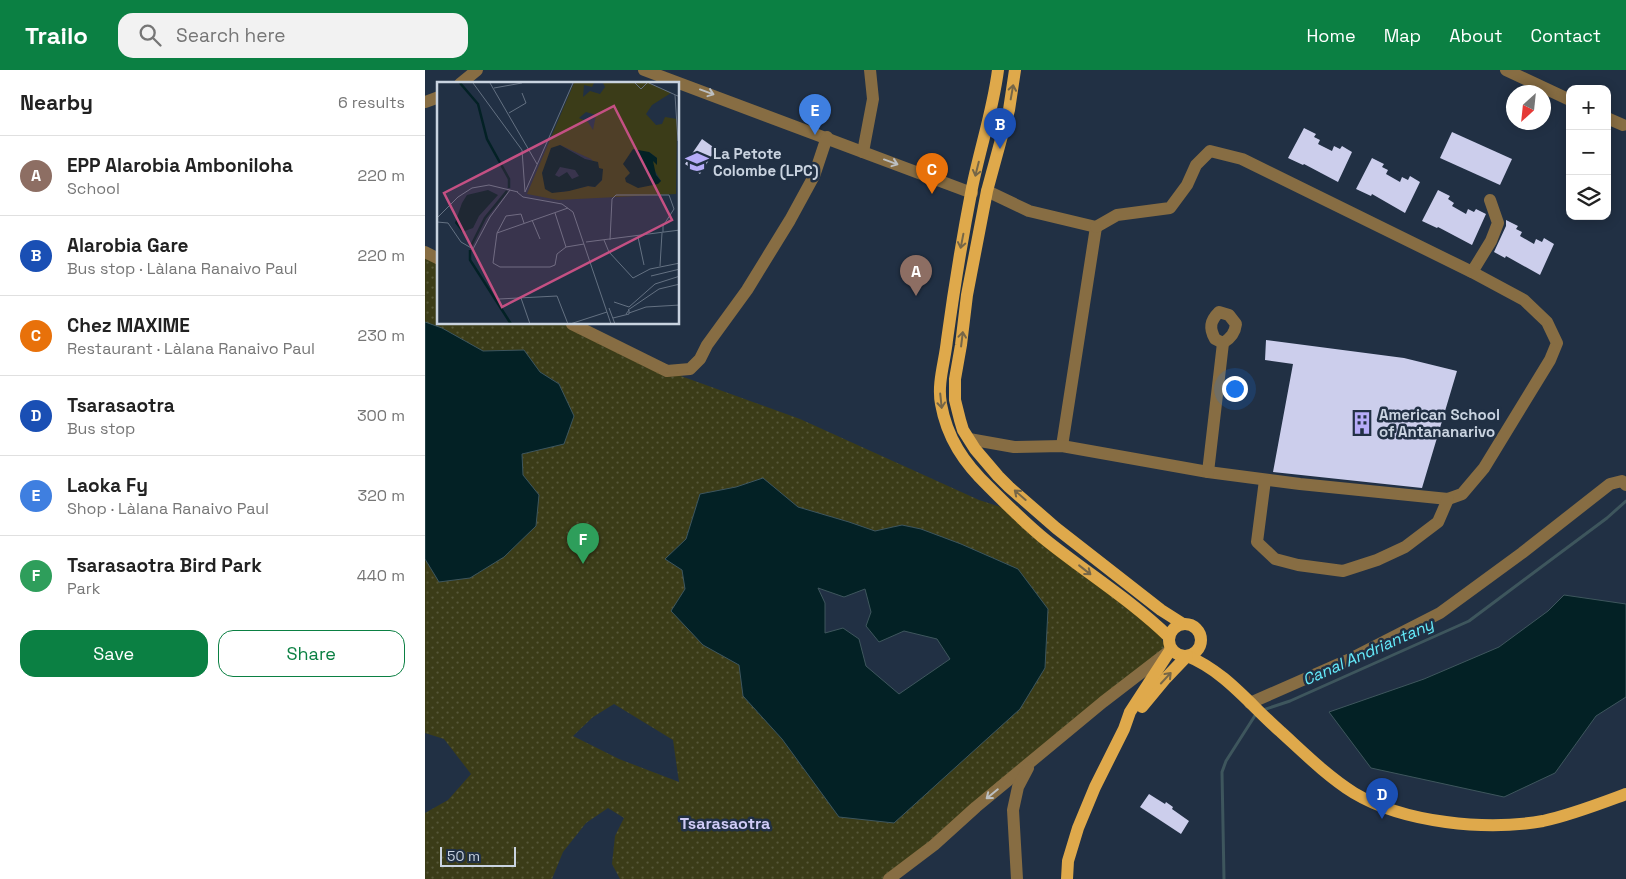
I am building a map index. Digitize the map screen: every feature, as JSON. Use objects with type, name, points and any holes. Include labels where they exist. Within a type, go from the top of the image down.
[{"type":"main road","points":[[998,70],[988,126],[972,193],[952,293],[941,378],[940,402],[950,436],[963,457],[988,486],[1039,534],[1152,622],[1178,655],[1187,656],[1215,671],[1321,767],[1354,793],[1391,808],[1435,820],[1474,824],[1529,823],[1562,816],[1626,794]]},
{"type":"main road","points":[[1015,70],[1009,110],[987,194],[967,296],[955,379],[955,400],[963,430],[999,476],[1056,528],[1161,610],[1183,624]]},
{"type":"main road","points":[[1067,879],[1068,861],[1078,828],[1095,787],[1137,701],[1170,643],[1173,628],[1188,624],[1197,629],[1200,633],[1201,643],[1215,671]]},
{"type":"main road","points":[[1124,728],[1165,678],[1187,656],[1196,652],[1201,643]]},
{"type":"street","points":[[462,82],[477,70]]},
{"type":"street","points":[[644,70],[660,72],[972,193]]},
{"type":"street","points":[[863,152],[873,99],[870,70]]},
{"type":"street","points":[[1506,70],[1566,98]]},
{"type":"street","points":[[425,102],[437,98]]},
{"type":"street","points":[[1611,120],[1623,125]]},
{"type":"street","points":[[574,325],[667,371],[690,369],[700,359],[707,345],[747,290],[790,220],[814,176],[827,137]]},
{"type":"street","points":[[969,439],[1014,447],[1062,446],[1208,472],[1265,480],[1448,499],[1462,494],[1485,468],[1550,360],[1557,343],[1547,322],[1524,300],[1472,272],[1243,159],[1210,151],[1196,165],[1187,186],[1170,208],[1117,215],[1096,227],[1029,211],[987,194]]},
{"type":"street","points":[[1472,272],[1491,241],[1498,222],[1490,200]]},
{"type":"street","points":[[1062,446],[1096,227]]},
{"type":"street","points":[[425,252],[437,258]]},
{"type":"street","points":[[1208,472],[1223,343]]},
{"type":"street","points":[[1265,480],[1257,542],[1275,559],[1298,565],[1343,571],[1377,560],[1405,547],[1439,522],[1448,499]]},
{"type":"street","points":[[1250,703],[1348,660],[1440,613],[1610,484],[1624,483]]},
{"type":"street","points":[[889,879],[934,845],[976,807],[1123,686],[1170,643]]},
{"type":"street","points":[[1123,686],[1137,701]]},
{"type":"street","points":[[1017,879],[1013,810],[1018,787],[1031,763]]},
{"type":"shaded area","points":[[425,253],[437,259],[437,325],[574,325],[667,371],[800,419],[979,500],[1010,510],[1162,635],[1165,647],[890,879],[620,879],[612,864],[615,836],[624,818],[608,808],[586,823],[563,852],[552,879],[425,879],[425,813],[448,800],[471,774],[444,739],[425,733],[425,559],[439,582],[539,495],[523,475],[522,454],[564,444],[560,384],[540,372],[524,350],[483,351],[442,328],[425,322]],"holes":[[[763,478],[798,507],[875,531],[902,525],[921,529],[1018,569],[839,817],[782,739],[743,696],[739,665],[703,645],[672,611],[685,589],[682,570],[665,559],[686,539],[700,494],[736,487]],[[614,704],[673,740],[679,782],[619,759],[573,736],[593,717]]]},
{"type":"shaded area","points":[[425,322],[442,328],[483,351],[524,350],[540,372],[559,384],[574,416],[564,444],[522,454],[523,475],[539,495],[536,526],[504,557],[470,578],[439,582],[425,559]]},
{"type":"shaded area","points":[[763,478],[798,507],[875,531],[902,525],[921,529],[961,544],[1018,569],[1048,609],[1045,668],[1020,709],[894,823],[839,817],[782,739],[743,696],[739,665],[703,645],[671,611],[685,589],[682,570],[665,559],[686,539],[700,494],[736,487]],"holes":[[[818,588],[844,597],[865,589],[871,612],[866,626],[879,642],[904,631],[937,639],[950,659],[899,694],[866,666],[859,639],[843,628],[825,633],[825,603]]]},
{"type":"shaded area","points":[[1564,595],[1626,604],[1626,697],[1596,716],[1555,773],[1504,797],[1371,768],[1329,712],[1424,679],[1499,647],[1548,611]]},
{"type":"building","points":[[1304,128],[1316,134],[1314,137],[1320,140],[1318,144],[1332,151],[1334,146],[1340,149],[1342,146],[1352,152],[1338,182],[1304,164],[1288,158]]},
{"type":"building","points":[[1452,132],[1512,159],[1500,185],[1440,158]]},
{"type":"building","points":[[702,139],[716,149],[700,174],[685,164]]},
{"type":"building","points":[[1372,158],[1384,164],[1382,167],[1388,170],[1386,174],[1400,182],[1402,177],[1408,180],[1410,176],[1420,182],[1405,213],[1372,194],[1371,196],[1356,189]]},
{"type":"building","points":[[1438,190],[1450,196],[1448,199],[1454,203],[1452,206],[1466,214],[1468,209],[1474,212],[1476,209],[1486,214],[1472,245],[1438,227],[1422,221]]},
{"type":"building","points":[[1506,220],[1518,226],[1516,229],[1522,232],[1520,236],[1534,244],[1536,239],[1542,242],[1544,238],[1554,244],[1540,275],[1506,256],[1505,258],[1494,252],[1506,226]]},
{"type":"building","name":"American School of Antananarivo","points":[[1266,340],[1404,358],[1457,371],[1422,488],[1273,472],[1293,364],[1265,360]]},
{"type":"building","points":[[1149,794],[1165,804],[1166,802],[1173,807],[1172,809],[1189,821],[1181,834],[1140,807]]},
{"type":"waterway","name":"Canal Andriantany","points":[[1263,710],[1290,701],[1469,621],[1607,518],[1626,501]]},
{"type":"waterway","name":"Canal Andriantany","points":[[1224,879],[1222,772],[1226,761],[1256,714]]},
{"type":"place","name":"Laoka Fy","points":[[815,135]]},
{"type":"place","name":"Alarobia Gare","points":[[1000,149]]},
{"type":"place","name":"La Petote Colombe (LPC)","points":[[697,162]]},
{"type":"place","name":"Chez MAXIME","points":[[932,194]]},
{"type":"place","name":"EPP Alarobia Amboniloha","points":[[916,296]]},
{"type":"place","name":"American School of Antananarivo","points":[[1362,423]]},
{"type":"place","name":"Tsarasaotra Bird Park","points":[[583,564]]},
{"type":"place","name":"Tsarasaotra","points":[[1382,819]]},
{"type":"district","name":"Tsarasaotra","points":[[725,823]]}]
